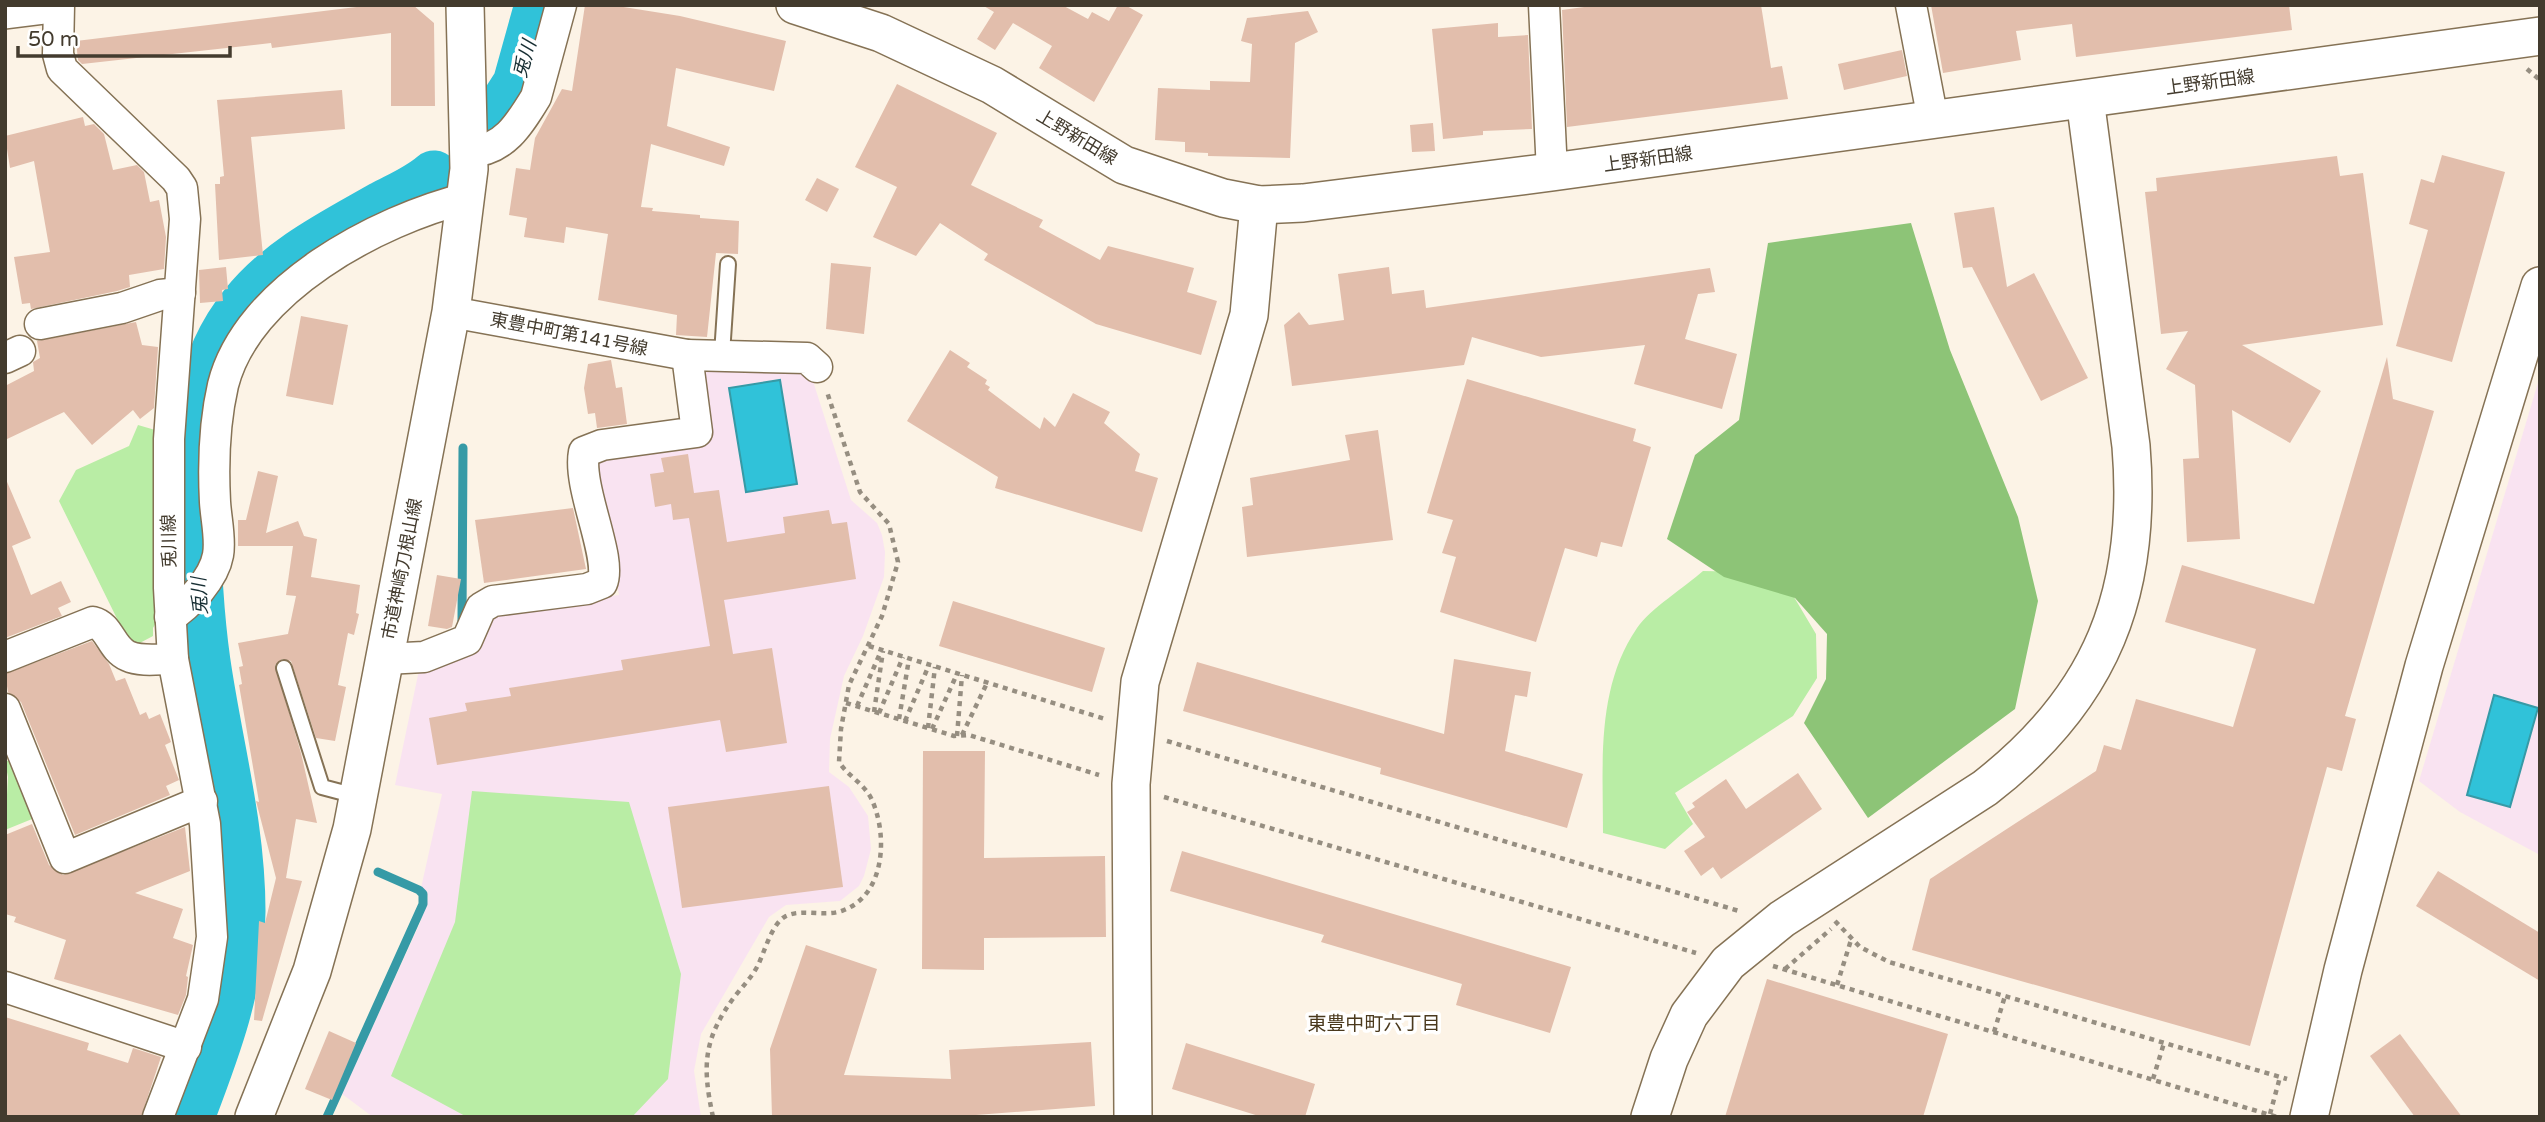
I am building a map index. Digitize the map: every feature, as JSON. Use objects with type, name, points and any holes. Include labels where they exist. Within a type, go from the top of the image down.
[{"type":"street","points":[[5,10],[45,5]]},
{"type":"street","name":"兎川線","points":[[59,5],[58,54],[62,69],[170,173],[182,188],[186,219],[169,439],[170,617],[173,659],[202,801],[212,937],[207,985],[158,1117]]},
{"type":"street","name":"市道神崎刀根山線","points":[[254,1117],[312,971],[335,896],[358,796],[451,312],[467,198],[470,152],[465,5]]},
{"type":"street","points":[[470,152],[486,151],[499,146],[536,97],[561,5]]},
{"type":"street","points":[[1545,5],[1552,172]]},
{"type":"street","points":[[1911,5],[1933,120]]},
{"type":"street","name":"上野新田線","points":[[809,7],[881,33],[992,85],[1124,166],[1223,198],[1259,205],[1303,203],[1552,172],[2540,36]]},
{"type":"street","points":[[1650,1117],[1680,1032],[1714,978],[1762,934],[1985,788],[2016,764],[2046,734],[2073,698],[2094,664],[2112,624],[2128,572],[2136,502],[2132,446],[2085,99]]},
{"type":"street","points":[[170,617],[193,598],[216,564],[219,551],[214,451],[219,407],[228,371],[250,330],[290,287],[332,259],[413,214],[467,198]]},
{"type":"street","points":[[1133,1117],[1131,784],[1140,682],[1249,314],[1259,205]]},
{"type":"street","points":[[2309,1117],[2343,970],[2424,666],[2540,286]]},
{"type":"street","points":[[40,324],[122,308],[160,295],[180,293]]},
{"type":"street","name":"東豊中町第141号線","points":[[451,312],[687,355],[722,354],[746,359],[810,359],[817,367]]},
{"type":"street","points":[[385,659],[424,657],[467,640],[481,608],[493,601],[587,589],[602,583],[604,569],[589,507],[584,452],[602,445],[697,432],[687,355]]},
{"type":"street","points":[[5,657],[93,622],[104,628],[116,648],[126,656],[173,659]]},
{"type":"street","points":[[5,709],[65,858],[202,801]]},
{"type":"street","points":[[5,987],[186,1047]]},
{"type":"lane","points":[[722,354],[728,264]]},
{"type":"lane","points":[[284,668],[322,787],[358,796]]},
{"type":"path","points":[[713,1117],[705,1071],[709,1043],[725,1011],[755,970],[776,925],[793,914],[835,914],[850,908],[865,897],[878,869],[881,848],[875,808],[866,790],[839,760],[852,678],[869,646],[896,574],[897,553],[889,524],[860,492],[817,367]]},
{"type":"path","points":[[869,646],[1116,722]]},
{"type":"path","points":[[857,706],[882,651]]},
{"type":"path","points":[[877,712],[882,651]]},
{"type":"path","points":[[877,712],[906,658]]},
{"type":"path","points":[[902,720],[906,658]]},
{"type":"path","points":[[902,720],[932,666]]},
{"type":"path","points":[[930,728],[932,666]]},
{"type":"path","points":[[930,728],[960,675]]},
{"type":"path","points":[[959,735],[960,675]]},
{"type":"path","points":[[959,735],[987,683]]},
{"type":"path","points":[[846,703],[1110,779]]},
{"type":"path","points":[[1157,737],[1741,912]]},
{"type":"path","points":[[1153,794],[1707,957]]},
{"type":"path","points":[[1830,914],[1851,940],[1889,962],[2292,1081]]},
{"type":"path","points":[[1785,970],[1837,924]]},
{"type":"path","points":[[1837,985],[1851,940]]},
{"type":"path","points":[[1765,964],[2277,1117]]},
{"type":"path","points":[[1994,1032],[2005,996]]},
{"type":"path","points":[[2153,1079],[2164,1043]]},
{"type":"path","points":[[2270,1114],[2280,1077]]},
{"type":"shaded area","points":[[706,363],[800,365],[812,378],[851,500],[877,523],[882,535],[885,552],[884,577],[863,636],[844,676],[830,739],[829,772],[849,787],[868,816],[871,849],[864,876],[859,886],[840,901],[786,905],[769,917],[701,1034],[694,1071],[701,1117],[373,1117],[342,1094],[420,923],[428,898],[427,891],[421,888],[442,794],[395,785],[419,670],[492,612],[619,595],[595,462],[602,454],[706,439],[698,371]]},
{"type":"shaded area","points":[[2540,376],[2540,855],[2460,812],[2419,781]]},
{"type":"green space","points":[[1911,223],[1950,350],[2018,517],[2038,601],[2015,709],[1868,818],[1804,723],[1826,679],[1827,634],[1795,598],[1724,577],[1667,539],[1695,455],[1739,420],[1768,243]]},
{"type":"green space","points":[[138,425],[162,432],[160,615],[153,628],[153,636],[136,645],[129,643],[59,501],[76,470],[129,446]]},
{"type":"green space","points":[[1703,571],[1751,572],[1794,597],[1816,634],[1817,678],[1793,716],[1675,793],[1693,824],[1665,849],[1603,833],[1603,753],[1608,701],[1614,676],[1637,628],[1659,606]]},
{"type":"green space","points":[[14,758],[37,817],[5,830],[8,777],[5,762]]},
{"type":"green space","points":[[472,791],[629,802],[681,974],[668,1079],[632,1117],[467,1117],[391,1076],[455,922]]},
{"type":"water","points":[[780,380],[797,484],[746,492],[729,388]]},
{"type":"water","points":[[2494,695],[2538,708],[2510,807],[2467,795]]},
{"type":"building","points":[[373,5],[413,5],[434,23],[435,106],[391,106],[391,33],[272,48],[271,43],[82,64],[78,60],[76,41]]},
{"type":"building","points":[[585,5],[611,5],[680,16],[786,41],[774,91],[676,68],[667,126],[730,147],[724,166],[651,144],[641,207],[653,208],[652,211],[700,215],[700,218],[739,221],[738,254],[716,253],[707,337],[676,335],[677,315],[598,300],[608,234],[566,227],[564,243],[524,237],[527,218],[509,215],[516,168],[530,170],[535,138],[562,89],[572,91]]},
{"type":"building","points":[[982,5],[1062,5],[1088,19],[1092,12],[1109,21],[1118,5],[1125,5],[1143,15],[1094,102],[1039,68],[1052,46],[1013,23],[995,50],[977,39],[994,12]]},
{"type":"building","points":[[1599,5],[1761,5],[1771,68],[1782,66],[1788,99],[1567,127],[1562,10]]},
{"type":"building","points":[[1931,5],[2289,5],[2292,30],[2076,57],[2072,24],[2016,31],[2021,60],[1943,73]]},
{"type":"building","points":[[1308,11],[1318,32],[1295,43],[1290,158],[1208,156],[1208,153],[1185,152],[1185,142],[1155,140],[1158,88],[1210,90],[1210,81],[1250,82],[1252,44],[1241,41],[1247,18]]},
{"type":"building","points":[[1498,23],[1498,37],[1528,35],[1532,129],[1483,131],[1483,135],[1443,139],[1432,29]]},
{"type":"building","points":[[1902,50],[1907,76],[1844,90],[1838,64]]},
{"type":"building","points":[[897,84],[997,133],[971,185],[1043,220],[1039,227],[1100,260],[1108,246],[1194,268],[1187,292],[1217,301],[1201,355],[1096,324],[984,260],[988,254],[940,223],[916,256],[873,237],[897,187],[855,167]]},
{"type":"building","points":[[342,90],[345,129],[251,137],[263,255],[219,260],[215,184],[220,184],[220,177],[224,176],[217,100]]},
{"type":"building","points":[[83,117],[85,126],[94,124],[104,134],[113,170],[137,165],[144,172],[150,202],[159,200],[166,237],[164,269],[129,275],[130,287],[117,291],[31,309],[30,303],[22,304],[14,257],[50,252],[34,161],[10,168],[5,136]]},
{"type":"building","points":[[1433,123],[1435,151],[1412,152],[1410,125]]},
{"type":"building","points":[[2442,155],[2505,172],[2452,362],[2396,346],[2428,230],[2409,224],[2421,179],[2434,183]]},
{"type":"building","points":[[2337,156],[2340,176],[2363,173],[2383,325],[2242,345],[2321,391],[2290,443],[2232,410],[2240,539],[2187,542],[2183,459],[2199,458],[2195,385],[2166,369],[2188,331],[2161,334],[2145,192],[2157,191],[2156,178]]},
{"type":"building","points":[[817,178],[839,189],[827,212],[805,200]]},
{"type":"building","points":[[1994,207],[2007,287],[2034,273],[2088,378],[2041,401],[1972,267],[1963,268],[1954,213]]},
{"type":"building","points":[[831,263],[871,267],[864,334],[826,329]]},
{"type":"building","points":[[226,267],[228,289],[222,290],[223,301],[200,303],[199,270]]},
{"type":"building","points":[[1389,267],[1392,294],[1424,290],[1426,308],[1710,268],[1715,292],[1698,294],[1685,339],[1737,354],[1722,409],[1634,384],[1645,345],[1541,357],[1472,337],[1464,365],[1292,386],[1284,325],[1299,312],[1309,325],[1344,320],[1338,274]]},
{"type":"building","points":[[301,316],[348,325],[333,405],[286,396]]},
{"type":"building","points":[[136,322],[142,345],[158,347],[154,408],[140,419],[133,410],[92,445],[64,412],[5,440],[5,386],[34,371],[33,362],[40,358],[37,341]]},
{"type":"building","points":[[950,350],[970,363],[967,367],[987,380],[985,384],[990,387],[988,390],[1040,429],[1044,417],[1055,427],[1073,393],[1110,412],[1104,423],[1140,454],[1135,471],[1158,478],[1142,532],[995,488],[998,477],[907,421]]},
{"type":"building","points":[[2387,357],[2393,399],[2434,411],[2345,716],[2356,719],[2342,771],[2327,767],[2250,1046],[1912,950],[1930,879],[2096,771],[2104,745],[2121,750],[2136,699],[2233,727],[2256,649],[2165,622],[2182,565],[2314,604]]},
{"type":"building","points":[[611,360],[616,388],[622,387],[627,424],[597,428],[595,413],[588,414],[584,388],[588,364]]},
{"type":"building","points":[[1467,379],[1636,429],[1633,441],[1651,447],[1622,547],[1601,542],[1597,557],[1565,548],[1536,642],[1440,612],[1456,557],[1442,553],[1453,520],[1427,513]]},
{"type":"building","points":[[1378,430],[1393,540],[1247,557],[1242,507],[1253,505],[1250,478],[1350,460],[1345,435]]},
{"type":"building","points":[[688,454],[694,493],[719,490],[727,542],[785,533],[783,517],[829,510],[832,524],[847,522],[856,579],[724,600],[733,654],[772,648],[787,743],[726,752],[720,720],[437,765],[429,718],[467,711],[465,703],[511,696],[509,688],[623,670],[621,660],[710,646],[689,518],[673,520],[671,504],[655,507],[650,474],[664,472],[661,458]]},
{"type":"building","points":[[258,471],[278,476],[266,533],[298,521],[304,536],[317,539],[311,577],[360,585],[356,613],[359,614],[354,635],[348,633],[338,685],[346,687],[335,741],[316,738],[291,661],[282,659],[275,665],[301,753],[317,823],[296,819],[286,878],[302,881],[262,1021],[254,1020],[259,921],[265,923],[276,878],[256,801],[259,802],[239,685],[242,684],[239,667],[243,666],[238,643],[288,634],[296,596],[286,595],[293,546],[238,546],[238,520],[246,520]]},
{"type":"building","points":[[5,477],[31,538],[12,546],[31,595],[61,581],[71,602],[58,608],[62,616],[5,638]]},
{"type":"building","points":[[573,508],[586,569],[484,583],[475,520]]},
{"type":"building","points":[[437,575],[461,579],[452,627],[447,629],[428,626]]},
{"type":"building","points":[[953,601],[1105,648],[1092,692],[939,646]]},
{"type":"building","points":[[92,641],[109,664],[116,681],[125,678],[140,715],[146,712],[149,719],[160,714],[171,742],[165,745],[179,780],[166,786],[170,795],[75,835],[21,702],[8,692],[5,674]]},
{"type":"building","points":[[1454,659],[1531,672],[1527,697],[1515,695],[1505,751],[1583,774],[1567,828],[1380,774],[1381,768],[1183,711],[1197,662],[1444,734]]},
{"type":"building","points":[[923,751],[985,751],[984,858],[1105,856],[1106,937],[984,938],[984,970],[922,969]]},
{"type":"building","points":[[1798,773],[1822,809],[1721,879],[1713,867],[1701,876],[1684,851],[1705,837],[1687,812],[1695,807],[1692,803],[1726,779],[1746,809]]},
{"type":"building","points":[[829,786],[843,887],[682,908],[668,807]]},
{"type":"building","points":[[32,824],[49,865],[63,875],[185,827],[190,871],[135,893],[183,909],[173,938],[193,945],[186,976],[186,995],[178,1015],[54,979],[66,940],[14,922],[16,917],[5,914],[5,835]]},
{"type":"building","points":[[1182,851],[1571,967],[1550,1033],[1456,1005],[1462,984],[1321,942],[1324,935],[1170,891]]},
{"type":"building","points":[[2438,871],[2540,933],[2540,981],[2416,906]]},
{"type":"building","points":[[806,945],[877,969],[844,1075],[951,1079],[949,1050],[1091,1042],[1095,1106],[950,1117],[772,1117],[770,1049]]},
{"type":"building","points":[[1767,979],[1948,1034],[1923,1117],[1725,1117]]},
{"type":"building","points":[[5,1017],[89,1043],[87,1050],[128,1063],[133,1048],[161,1057],[141,1117],[5,1117]]},
{"type":"building","points":[[329,1031],[356,1043],[332,1100],[305,1089]]},
{"type":"building","points":[[2400,1034],[2462,1117],[2415,1117],[2370,1056]]},
{"type":"building","points":[[1186,1043],[1315,1084],[1305,1117],[1262,1117],[1172,1089]]},
{"type":"waterway","name":"兎川","points":[[502,109],[518,84],[540,5]]},
{"type":"waterway","name":"兎川","points":[[189,1117],[217,1041],[231,990],[240,911],[236,848],[205,662],[198,588],[194,457],[200,403],[216,352],[229,328],[259,289],[292,261],[327,238],[416,189],[434,176]]},
{"type":"waterway","points":[[462,621],[463,448]]},
{"type":"waterway","points":[[327,1117],[423,904],[423,894],[419,890],[378,872]]},
{"type":"district","name":"東豊中町六丁目","points":[[1374,1024]]}]
